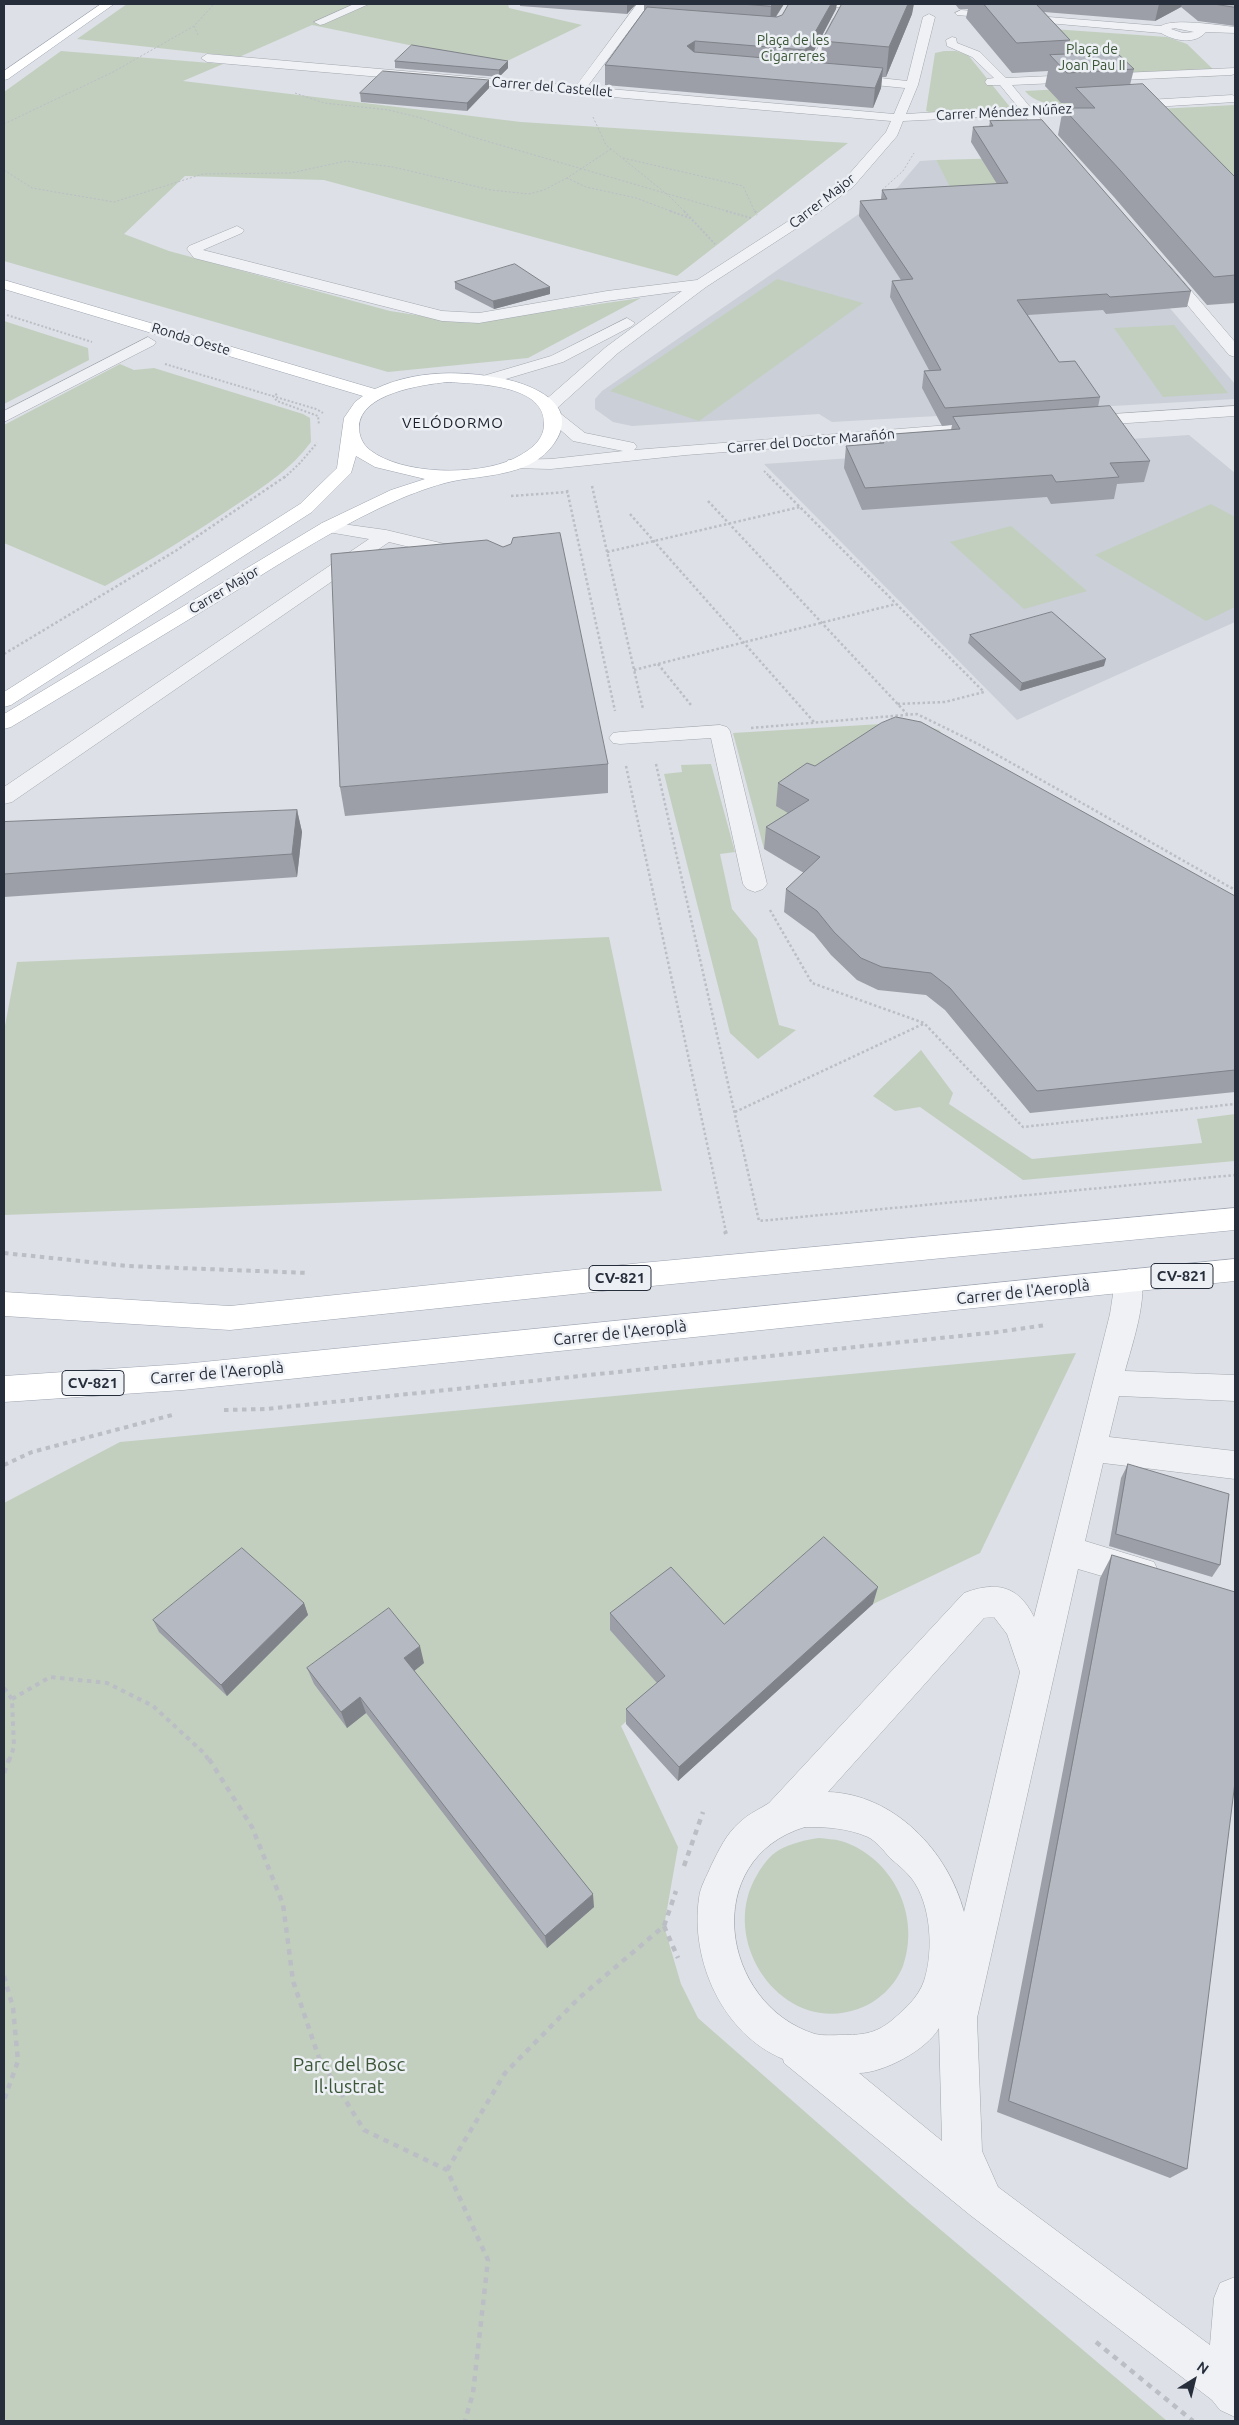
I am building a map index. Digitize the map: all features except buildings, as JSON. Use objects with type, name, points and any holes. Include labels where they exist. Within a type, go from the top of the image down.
[{"type":"main road","points":[[4,64],[92,4]]},
{"type":"main road","points":[[4,76],[108,4]]},
{"type":"main road","name":"Ronda Oeste","points":[[4,284],[377,395]]},
{"type":"main road","name":"Ronda Oeste","points":[[4,299],[148,342],[336,406]]},
{"type":"main road","points":[[336,406],[365,403],[377,395],[415,382],[447,377],[488,379],[516,386],[536,396],[552,412],[552,436],[535,454],[499,469],[453,476],[415,474],[387,466],[363,453],[351,436]]},
{"type":"main road","name":"Carrer Major","points":[[4,701],[306,508],[345,469],[351,436],[336,406]]},
{"type":"main road","name":"Carrer Major","points":[[4,723],[328,527],[397,494],[453,476]]},
{"type":"main road","name":"CV-821","points":[[4,1304],[230,1318],[641,1275],[1235,1219]]},
{"type":"main road","name":"Carrer de l'Aeroplà","points":[[4,1389],[183,1377],[1235,1270]]},
{"type":"main road","points":[[4,1406],[183,1377]]},
{"type":"street","points":[[320,22],[363,4]]},
{"type":"street","points":[[580,89],[638,20],[643,4]]},
{"type":"street","points":[[834,4],[890,8]]},
{"type":"street","points":[[1003,17],[1010,4]]},
{"type":"street","points":[[846,5],[815,76],[912,85]]},
{"type":"street","name":"Carrer Major","points":[[552,412],[612,350],[702,284],[787,228],[848,184],[892,133],[912,85],[928,12],[959,17]]},
{"type":"street","points":[[1182,24],[1185,12]]},
{"type":"street","points":[[917,61],[957,36],[959,17],[1003,17],[1164,30],[1177,36],[1196,36],[1235,30]]},
{"type":"street","points":[[1164,30],[1169,25],[1182,24],[1196,36]]},
{"type":"street","points":[[943,45],[951,44],[979,56],[1004,82],[1026,111],[1046,131]]},
{"type":"street","name":"Carrer del Castellet","points":[[207,58],[580,89],[677,94],[897,118]]},
{"type":"street","points":[[1218,60],[1233,73]]},
{"type":"street","points":[[991,82],[1233,73]]},
{"type":"street","name":"Carrer Méndez Núñez","points":[[897,118],[1232,99]]},
{"type":"street","points":[[237,230],[194,248],[199,255],[442,316],[479,318],[607,296],[702,284]]},
{"type":"street","points":[[1158,261],[1235,352]]},
{"type":"street","name":"Carrer Major","points":[[488,379],[557,359],[702,284]]},
{"type":"street","points":[[4,417],[148,342]]},
{"type":"street","points":[[1070,422],[1235,411]]},
{"type":"street","points":[[552,412],[579,436],[593,441],[634,448],[686,450]]},
{"type":"street","name":"Carrer del Doctor Marañón","points":[[686,450],[1002,426]]},
{"type":"street","points":[[514,464],[574,462],[686,450]]},
{"type":"street","points":[[374,504],[380,528],[386,536]]},
{"type":"street","points":[[328,527],[386,536],[481,558]]},
{"type":"street","points":[[4,797],[386,536]]},
{"type":"street","points":[[620,738],[716,731],[755,884]]},
{"type":"street","points":[[984,2201],[962,2152],[958,2018],[1037,1672],[1124,1314],[1129,1281]]},
{"type":"street","points":[[1106,1383],[1235,1388]]},
{"type":"street","points":[[1090,1448],[1235,1466]]},
{"type":"street","points":[[1067,1551],[1170,1582]]},
{"type":"street","points":[[782,1816],[976,1604],[1001,1601],[1021,1625],[1037,1672]]},
{"type":"street","points":[[805,1809],[840,1810],[880,1824],[925,1866],[945,1910],[949,1944],[942,1987],[923,2019],[895,2043],[867,2054],[817,2054],[779,2038],[750,2013],[725,1974],[716,1932],[718,1896],[734,1857],[753,1834],[782,1816],[805,1809]]},
{"type":"street","points":[[789,2042],[984,2201],[1233,2391]]},
{"type":"street","points":[[1233,2391],[1235,2298]]},
{"type":"path","points":[[4,124],[113,72],[194,26],[214,4]]},
{"type":"path","points":[[194,26],[207,58]]},
{"type":"path","points":[[281,64],[272,83],[301,96],[324,103],[389,110],[421,118],[470,136],[581,170],[787,228]]},
{"type":"path","points":[[580,89],[606,145],[668,195],[709,236],[729,266]]},
{"type":"path","points":[[878,194],[903,171],[918,146]]},
{"type":"path","points":[[4,170],[32,188],[114,202],[203,174],[291,173],[346,161],[394,167],[491,190],[529,194],[544,190],[567,178],[610,149]]},
{"type":"path","points":[[621,158],[743,186],[760,220]]},
{"type":"path","points":[[567,178],[586,187],[636,198],[692,219]]},
{"type":"path","points":[[4,314],[316,409],[328,416]]},
{"type":"path","points":[[278,393],[336,406]]},
{"type":"path","points":[[273,396],[277,401],[318,416],[320,432]]},
{"type":"path","points":[[4,654],[176,552],[267,491],[305,458],[317,445],[318,438]]},
{"type":"path","points":[[726,1234],[564,473],[574,462],[591,480],[759,1221],[1235,1175]]},
{"type":"path","points":[[761,467],[984,692],[945,702],[896,704]]},
{"type":"path","points":[[708,501],[906,714]]},
{"type":"path","points":[[607,552],[800,507]]},
{"type":"path","points":[[630,514],[814,723]]},
{"type":"path","points":[[176,552],[185,551]]},
{"type":"path","points":[[634,670],[897,604]]},
{"type":"path","points":[[658,664],[716,731],[917,714],[978,744],[1235,890]]},
{"type":"path","points":[[755,884],[812,983],[924,1023],[1023,1127],[1235,1104]]},
{"type":"path","points":[[734,1112],[924,1023]]},
{"type":"path","points":[[218,1410],[266,1409],[998,1332],[1055,1324]]},
{"type":"path","points":[[4,1465],[32,1452],[179,1414]]},
{"type":"path","points":[[12,1699],[50,1677],[107,1683],[153,1706],[205,1754],[252,1827],[283,1904],[294,1982],[319,2058],[364,2130],[447,2170],[488,2260],[473,2393],[465,2421]]},
{"type":"path","points":[[4,1688],[12,1699],[14,1747],[4,1774]]},
{"type":"path","points":[[447,2170],[505,2073],[579,1998],[664,1926]]},
{"type":"path","points":[[4,1976],[13,2008],[18,2061],[4,2100]]},
{"type":"shaded area","points":[[936,160],[951,187],[1064,185],[1235,384],[1235,399],[832,422],[819,414],[632,426],[613,422],[595,409],[595,399],[602,391],[898,187],[920,161]]},
{"type":"shaded area","points":[[1189,435],[1235,473],[1235,622],[1017,720],[764,464]]},
{"type":"green space","points":[[127,4],[508,4],[509,8],[582,25],[501,64],[312,25],[239,57],[77,39]]},
{"type":"green space","name":"Plaça de Joan Pau II","points":[[1038,28],[1167,37],[1187,44],[1220,76],[1081,81]]},
{"type":"green space","points":[[61,51],[223,64],[183,81],[521,122],[848,143],[677,276],[324,180],[185,176],[124,234],[169,251],[390,311],[467,323],[641,298],[528,358],[388,372],[4,261],[4,92]]},
{"type":"green space","points":[[956,51],[968,55],[1010,107],[932,113],[926,111],[935,53]]},
{"type":"green space","points":[[1081,88],[1095,104],[1057,105],[1039,101],[1025,91]]},
{"type":"green space","points":[[1235,105],[1235,187],[1157,109]]},
{"type":"green space","points":[[1046,157],[1064,185],[950,187],[936,160]]},
{"type":"green space","points":[[777,279],[863,303],[699,421],[610,391]]},
{"type":"green space","points":[[4,321],[88,348],[89,360],[4,404]]},
{"type":"green space","points":[[1174,325],[1228,393],[1163,397],[1114,328]]},
{"type":"green space","points":[[120,364],[134,370],[154,368],[303,414],[310,418],[311,442],[296,460],[259,490],[189,536],[105,586],[4,543],[4,425]]},
{"type":"green space","points":[[1211,504],[1235,517],[1235,607],[1206,621],[1095,555]]},
{"type":"green space","points":[[1011,526],[1087,591],[1024,609],[950,542]]},
{"type":"green space","points":[[914,722],[939,730],[944,736],[764,849],[733,733]]},
{"type":"green space","points":[[711,764],[735,852],[720,854],[732,909],[757,939],[779,1025],[796,1030],[758,1059],[730,1033],[664,774],[682,772],[681,765]]},
{"type":"green space","points":[[609,937],[662,1191],[4,1215],[4,1031],[17,962]]},
{"type":"green space","points":[[921,1050],[953,1093],[949,1104],[1032,1159],[1202,1143],[1197,1119],[1235,1114],[1235,1161],[1023,1180],[920,1107],[895,1111],[873,1096]]},
{"type":"green space","name":"Parc del Bosc Il·lustrat","points":[[1076,1353],[980,1553],[873,1604],[820,1555],[621,1726],[678,1847],[664,1926],[681,1984],[698,2018],[909,2203],[1167,2421],[4,2421],[4,1503],[120,1442]]},
{"type":"green space","points":[[819,1838],[841,1841],[859,1849],[875,1860],[888,1874],[898,1891],[905,1909],[908,1928],[908,1947],[903,1966],[891,1987],[879,1998],[865,2006],[830,2014],[805,2009],[782,1996],[764,1977],[751,1954],[745,1928],[747,1901],[757,1875],[766,1861],[784,1848],[799,1842]]},
{"type":"district","name":"VELÓDORMO","points":[[453,423]]},
{"type":"park label","name":"Plaça de les Cigarreres","points":[[793,48]]}]
